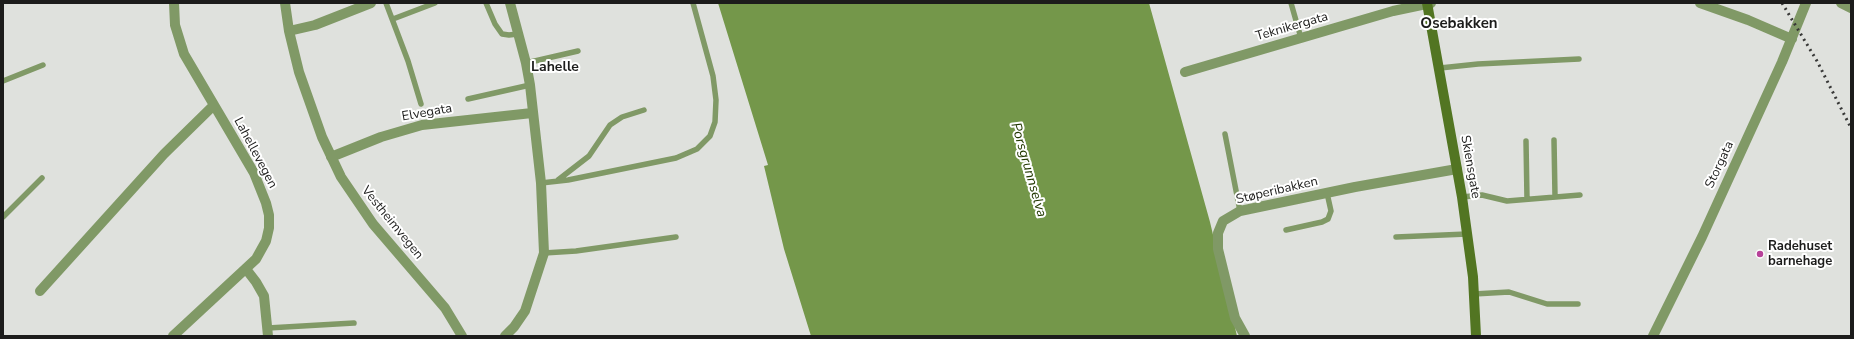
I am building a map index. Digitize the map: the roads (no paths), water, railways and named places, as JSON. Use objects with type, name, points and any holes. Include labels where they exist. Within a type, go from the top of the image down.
[{"type":"street","name":"Lahellevegen","points":[[173,336],[246,269],[258,255],[266,241],[269,228],[269,215],[263,192],[184,54],[175,25],[174,3]]},
{"type":"street","name":"Vestheimvegen","points":[[285,3],[289,31],[299,72],[331,158],[352,194],[373,224],[445,308],[462,336]]},
{"type":"street","points":[[289,31],[315,25],[360,5],[371,3]]},
{"type":"street","points":[[504,336],[514,327],[525,311],[544,253],[541,183],[530,85],[526,63],[510,3]]},
{"type":"street","name":"Teknikergata","points":[[1185,72],[1302,38],[1392,7],[1428,3]]},
{"type":"street","name":"Skiensgate","points":[[1428,3],[1462,197],[1474,294],[1476,336]]},
{"type":"street","points":[[1700,3],[1748,20],[1792,39]]},
{"type":"street","name":"Storgata","points":[[1655,335],[1702,237],[1792,39],[1806,3]]},
{"type":"street","points":[[1841,3],[1851,8]]},
{"type":"street","points":[[40,291],[164,154],[214,105]]},
{"type":"street","name":"Elvegata","points":[[331,158],[381,137],[422,125],[532,113]]},
{"type":"street","name":"Støperibakken","points":[[1245,336],[1236,318],[1218,249],[1218,233],[1223,221],[1240,211],[1457,169]]},
{"type":"street","points":[[246,269],[264,296],[268,332]]},
{"type":"lane","points":[[386,3],[408,61],[421,104]]},
{"type":"lane","points":[[393,19],[435,3]]},
{"type":"lane","points":[[486,3],[495,24],[502,34],[518,34]]},
{"type":"lane","points":[[541,183],[622,170],[676,158],[697,149],[710,136],[715,122],[716,100],[713,76],[693,3]]},
{"type":"lane","points":[[1291,3],[1302,38]]},
{"type":"lane","points":[[526,63],[578,51]]},
{"type":"lane","points":[[1440,68],[1478,64],[1579,59]]},
{"type":"lane","points":[[3,81],[43,65]]},
{"type":"lane","points":[[468,99],[530,85]]},
{"type":"lane","points":[[557,181],[589,156],[610,125],[622,117],[644,110]]},
{"type":"lane","points":[[1225,134],[1240,211]]},
{"type":"lane","points":[[1554,140],[1555,196]]},
{"type":"lane","points":[[1526,141],[1527,199]]},
{"type":"lane","points":[[3,217],[42,178]]},
{"type":"lane","points":[[1286,230],[1322,222],[1328,219],[1331,211],[1327,193]]},
{"type":"lane","points":[[1462,197],[1482,195],[1507,201],[1580,195]]},
{"type":"lane","points":[[1396,237],[1467,234]]},
{"type":"lane","points":[[544,253],[576,251],[676,237]]},
{"type":"lane","points":[[1474,294],[1509,292],[1547,304],[1578,304]]},
{"type":"lane","points":[[268,332],[354,323]]},
{"type":"water","name":"Porsgrunnselva","points":[[718,3],[1149,3],[1210,222],[1237,336],[811,336],[784,249],[764,166],[768,165]]},
{"type":"railway","points":[[1782,3],[1817,61],[1851,128]]},
{"type":"place","name":"Radehuset barnehage","points":[[1760,254]]},
{"type":"district","name":"Osebakken","points":[[1459,24]]},
{"type":"district","name":"Lahelle","points":[[555,68]]}]
